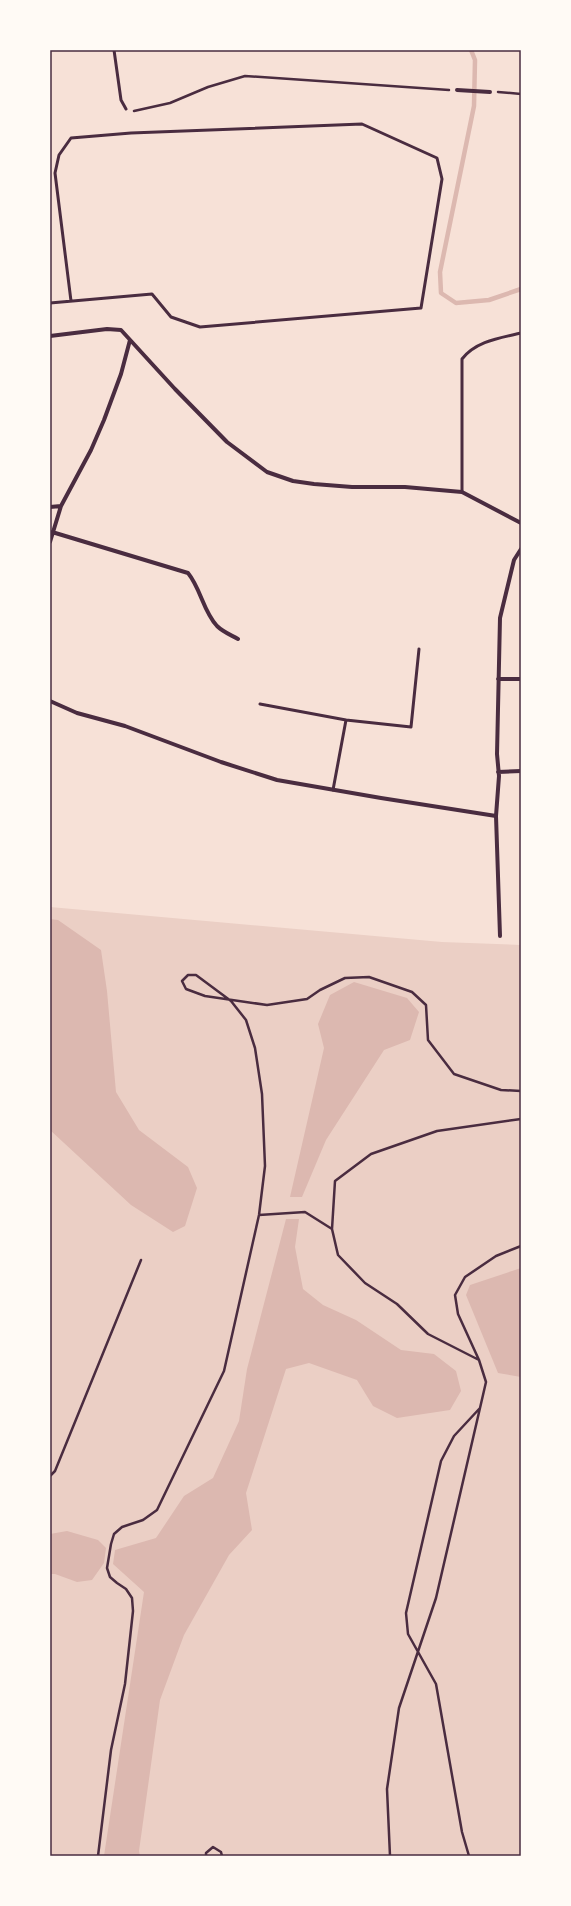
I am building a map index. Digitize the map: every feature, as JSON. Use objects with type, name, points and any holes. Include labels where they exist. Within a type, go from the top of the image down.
[{"type":"street","points":[[457,90],[490,92]]},
{"type":"street","points":[[50,336],[107,329],[121,330],[175,389],[228,442],[267,472],[293,481],[307,483],[352,487],[405,487],[462,492],[521,523]]},
{"type":"street","points":[[50,542],[61,506],[91,450],[104,420],[121,374],[130,340]]},
{"type":"street","points":[[50,507],[61,506]]},
{"type":"street","points":[[52,532],[188,574],[195,582],[210,616],[217,626],[238,639]]},
{"type":"street","points":[[500,936],[496,816],[498,772],[498,651],[500,618],[514,560],[521,549]]},
{"type":"street","points":[[498,680],[521,679]]},
{"type":"street","points":[[50,701],[77,713],[125,726],[235,767],[277,780],[475,814],[496,816]]},
{"type":"street","points":[[498,772],[521,771]]},
{"type":"lane","points":[[114,50],[121,100],[126,109]]},
{"type":"lane","points":[[50,303],[152,294],[171,317],[200,327],[422,308],[442,179],[436,158],[362,124],[131,132],[71,138],[59,155],[55,173],[71,301]]},
{"type":"lane","points":[[462,492],[462,359],[469,350],[480,345],[521,333]]},
{"type":"lane","points":[[260,704],[346,720],[411,727],[419,649]]},
{"type":"lane","points":[[333,790],[346,720]]},
{"type":"path","points":[[126,109],[136,112],[170,104],[208,87],[245,76],[457,90]]},
{"type":"path","points":[[490,92],[521,94]]},
{"type":"path","points":[[98,1856],[111,1750],[125,1684],[133,1611],[132,1598],[126,1589],[110,1577],[107,1568],[111,1544],[114,1534],[122,1527],[143,1520],[157,1510],[224,1370],[259,1215],[265,1166],[262,1094],[255,1048],[246,1020],[231,1001],[196,975],[188,975],[182,981],[186,989],[205,996],[231,1001],[267,1006],[307,999],[320,990],[345,978],[369,977],[412,992],[426,1005],[428,1040],[454,1074],[501,1090],[521,1092]]},
{"type":"path","points":[[478,1360],[428,1334],[397,1304],[364,1283],[338,1255],[332,1229],[335,1181],[371,1154],[437,1131],[521,1119]]},
{"type":"path","points":[[259,1215],[305,1212],[332,1229]]},
{"type":"path","points":[[390,1856],[387,1789],[398,1715],[436,1598],[486,1382],[458,1314],[455,1295],[465,1277],[496,1256],[521,1246]]},
{"type":"path","points":[[50,1476],[55,1471],[141,1260]]},
{"type":"path","points":[[469,1856],[462,1832],[436,1684],[408,1634],[406,1613],[441,1461],[454,1436],[480,1408]]},
{"type":"path","points":[[206,1856],[206,1853],[213,1847],[221,1852],[222,1856]]},
{"type":"shaded area","points":[[50,907],[442,942],[521,945],[521,1856],[50,1856]]},
{"type":"shaded area","points":[[50,919],[58,920],[101,950],[107,991],[116,1092],[139,1130],[188,1167],[197,1188],[185,1226],[173,1232],[131,1205],[50,1130]]},
{"type":"shaded area","points":[[354,982],[407,998],[419,1012],[410,1040],[384,1050],[326,1140],[302,1197],[290,1197],[324,1048],[318,1024],[330,995]]},
{"type":"shaded area","points":[[286,1219],[299,1219],[295,1247],[303,1289],[323,1305],[356,1320],[401,1350],[434,1354],[456,1371],[461,1391],[450,1410],[397,1418],[373,1406],[357,1380],[309,1363],[286,1369],[246,1493],[252,1530],[229,1555],[184,1635],[160,1700],[139,1851],[140,1856],[104,1856],[144,1592],[113,1564],[115,1550],[156,1538],[184,1496],[213,1478],[239,1421],[247,1369]]},
{"type":"shaded area","points":[[521,1268],[521,1377],[498,1373],[466,1295],[470,1285]]},
{"type":"shaded area","points":[[67,1531],[98,1540],[106,1548],[104,1563],[92,1580],[77,1582],[55,1574],[50,1574],[50,1534]]},
{"type":"waterway","points":[[471,50],[475,60],[474,106],[440,272],[441,293],[456,303],[489,300],[521,289]]}]
